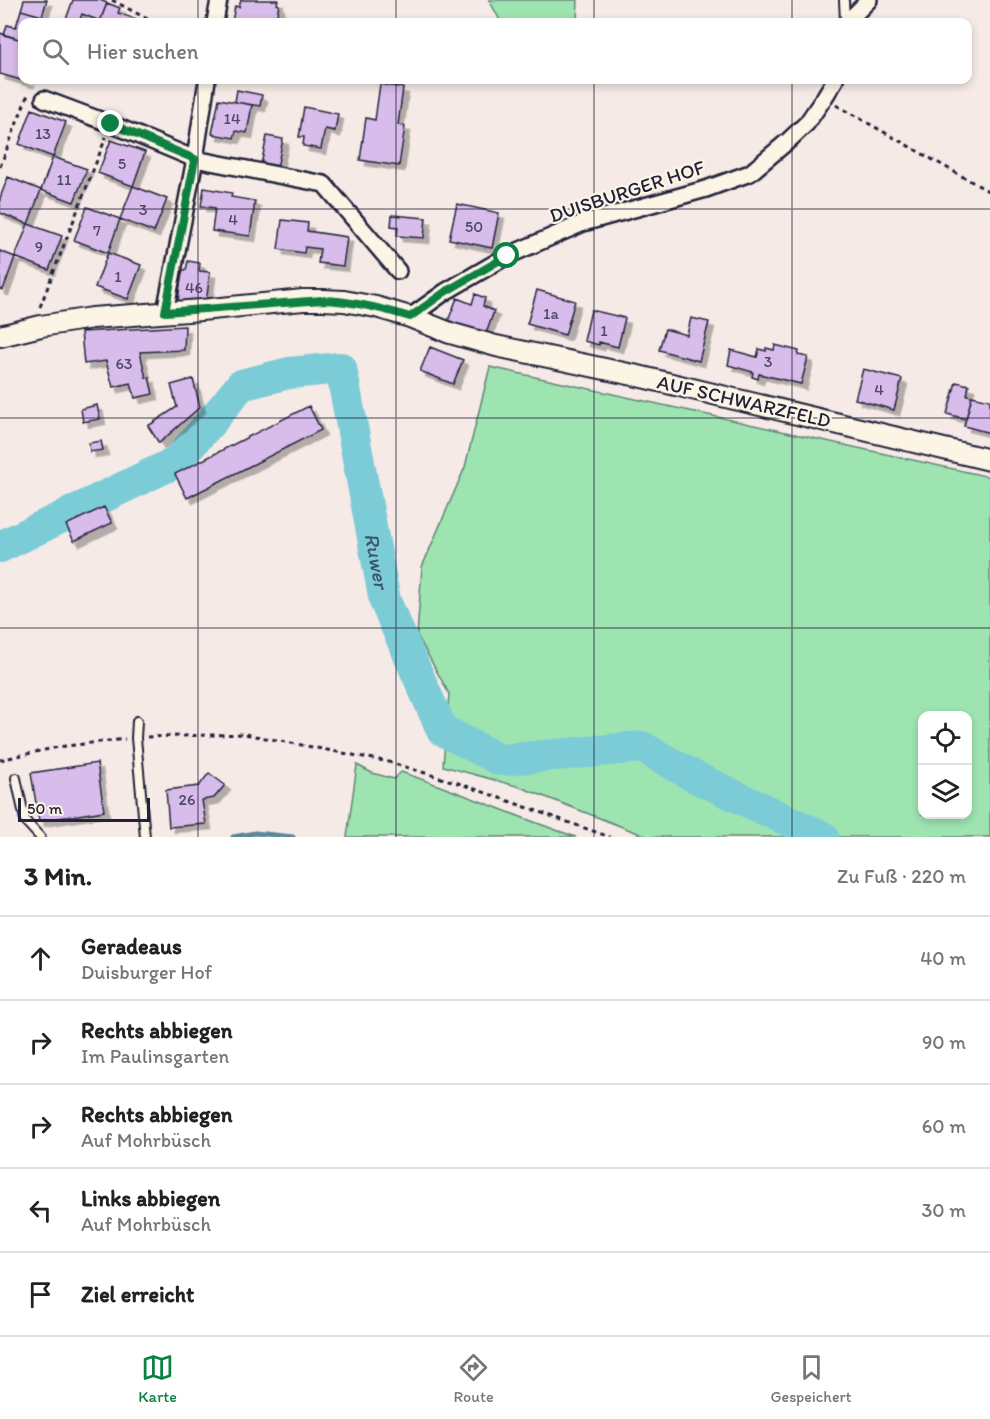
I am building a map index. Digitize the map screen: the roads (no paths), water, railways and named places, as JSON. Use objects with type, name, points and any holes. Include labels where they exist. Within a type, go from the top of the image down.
[{"type":"street","points":[[216,18],[219,0]]},
{"type":"street","points":[[850,18],[868,0]]},
{"type":"street","points":[[165,312],[195,159],[206,84]]},
{"type":"street","name":"DUISBURGER HOF","points":[[410,317],[445,292],[507,256],[584,223],[706,189],[750,173],[807,123],[833,84]]},
{"type":"street","points":[[44,99],[195,159],[324,184],[398,271]]},
{"type":"street","name":"AUF SCHWARZFELD","points":[[0,336],[60,322],[92,318],[323,300],[344,301],[410,317],[450,333],[496,346],[638,376],[990,460]]},
{"type":"lane","points":[[844,0],[846,18]]},
{"type":"lane","points":[[137,721],[136,738],[145,837]]},
{"type":"lane","points":[[16,778],[25,820],[40,837]]},
{"type":"waterway","name":"Ruwer","points":[[0,547],[176,462],[241,385],[289,373],[341,368],[385,601],[442,730],[500,760],[642,747],[695,777],[823,837]]},
{"type":"waterway","points":[[233,837],[255,833],[293,837]]}]
